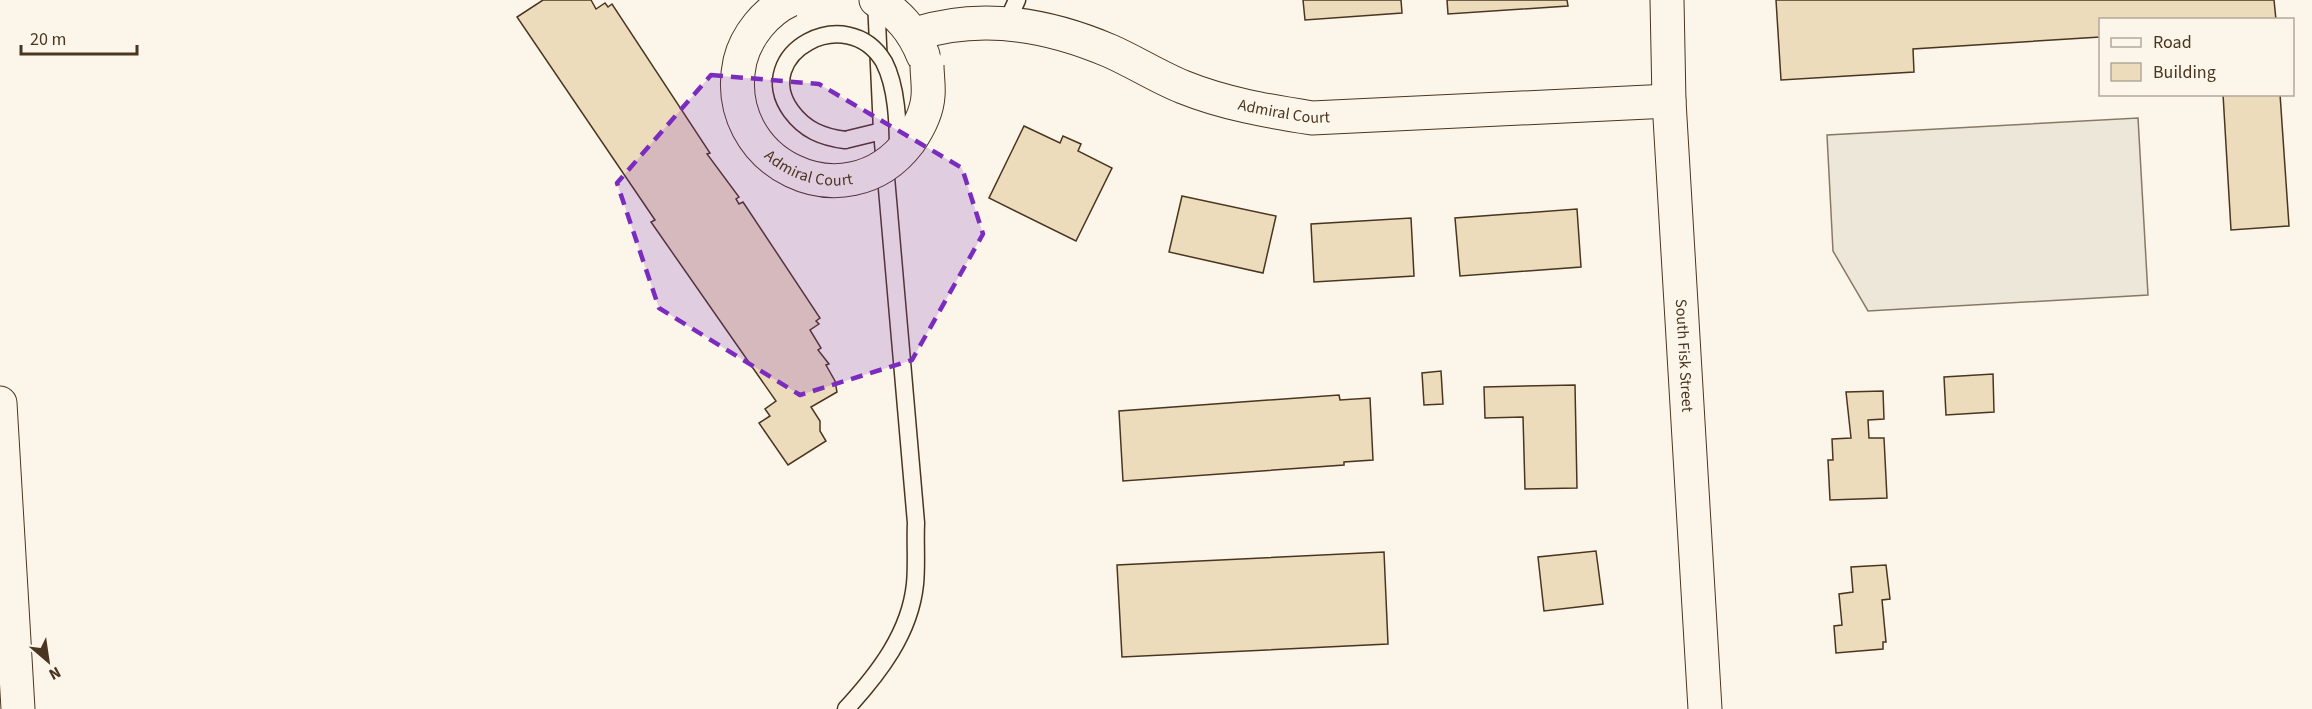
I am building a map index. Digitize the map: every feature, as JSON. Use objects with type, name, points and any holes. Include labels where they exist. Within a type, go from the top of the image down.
[{"type":"street","name":"Admiral Court","points":[[790,0],[780,4],[758,25],[742,52],[736,81],[740,112],[753,139],[776,163],[806,178],[838,181],[871,173],[890,143],[918,129],[928,97],[929,29]]},
{"type":"street","name":"Admiral Court","points":[[876,0],[929,29],[1012,11],[1109,51],[1184,87],[1254,109],[1312,117],[1669,101]]},
{"type":"street","name":"South Fisk Street","points":[[1667,0],[1669,101],[1705,709]]},
{"type":"street","points":[[0,403],[18,709]]},
{"type":"lane","points":[[846,709],[894,649],[908,617],[915,584],[916,523],[890,143],[876,0]]},
{"type":"lane","points":[[841,30],[856,34],[870,44],[884,62],[893,96],[890,143],[824,137],[807,128],[787,106],[781,88],[782,72],[796,48],[825,32],[841,30]]},
{"type":"highlighted area","points":[[711,75],[819,84],[962,168],[983,234],[912,360],[800,395],[659,308],[617,183]]},
{"type":"shaded area","points":[[2138,118],[2148,295],[1868,311],[1833,251],[1827,135]]},
{"type":"building","points":[[543,0],[591,0],[596,9],[605,3],[608,7],[612,4],[710,153],[707,154],[739,197],[736,199],[739,204],[743,202],[820,318],[816,321],[819,324],[810,330],[821,348],[818,350],[829,364],[826,365],[835,381],[837,392],[811,407],[820,421],[820,431],[826,441],[788,465],[759,423],[770,416],[765,409],[776,401],[651,222],[655,220],[517,17]]},
{"type":"building","points":[[1303,0],[1401,0],[1402,13],[1305,20]]},
{"type":"building","points":[[1447,0],[1567,0],[1568,6],[1448,14]]},
{"type":"building","points":[[1776,0],[2274,0],[2276,18],[2099,18],[2099,37],[1913,49],[1914,72],[1781,80]]},
{"type":"building","points":[[2223,96],[2280,96],[2289,226],[2231,230]]},
{"type":"building","points":[[1024,126],[1060,143],[1063,136],[1081,144],[1078,151],[1112,168],[1076,241],[989,198]]},
{"type":"building","points":[[1182,196],[1276,216],[1263,273],[1169,252]]},
{"type":"building","points":[[1577,209],[1581,267],[1460,276],[1455,218]]},
{"type":"building","points":[[1411,218],[1414,276],[1314,282],[1311,224]]},
{"type":"building","points":[[1441,371],[1443,404],[1424,405],[1422,373]]},
{"type":"building","points":[[1993,374],[1994,412],[1946,415],[1944,377]]},
{"type":"building","points":[[1575,385],[1577,488],[1525,489],[1523,417],[1485,418],[1484,387]]},
{"type":"building","points":[[1883,391],[1884,419],[1868,420],[1869,438],[1884,438],[1887,498],[1830,500],[1828,460],[1833,460],[1832,439],[1851,438],[1846,392]]},
{"type":"building","points":[[1339,395],[1340,400],[1370,398],[1373,460],[1344,462],[1344,465],[1123,481],[1119,411]]},
{"type":"building","points":[[1596,551],[1603,604],[1544,611],[1538,557]]},
{"type":"building","points":[[1384,552],[1388,644],[1122,657],[1117,565]]},
{"type":"building","points":[[1886,565],[1890,599],[1882,600],[1886,642],[1883,642],[1883,649],[1836,653],[1834,626],[1842,625],[1839,594],[1853,592],[1851,567]]}]
